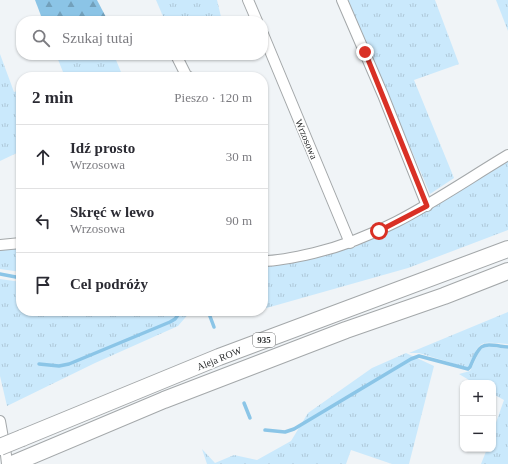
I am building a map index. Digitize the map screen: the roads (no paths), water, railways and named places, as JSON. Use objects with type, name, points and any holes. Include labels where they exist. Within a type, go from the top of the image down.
[{"type":"main road","name":"Aleja ROW","points":[[0,447],[219,357],[508,249]]},
{"type":"main road","name":"Aleja ROW","points":[[18,461],[164,400],[346,330],[444,296],[508,271]]},
{"type":"street","points":[[248,0],[255,16]]},
{"type":"street","points":[[342,0],[383,96],[427,206]]},
{"type":"street","name":"Wrzosowa","points":[[268,46],[350,243]]},
{"type":"street","points":[[178,60],[184,72]]},
{"type":"street","points":[[268,259],[302,256],[350,243],[379,231],[427,206],[508,155]]},
{"type":"street","points":[[0,245],[16,244]]},
{"type":"street","points":[[0,421],[6,455],[6,464]]},
{"type":"waterway","points":[[0,274],[16,277]]},
{"type":"waterway","points":[[39,364],[59,366],[69,364],[170,322],[177,316]]},
{"type":"waterway","points":[[210,316],[214,327]]},
{"type":"waterway","points":[[265,430],[285,432],[294,429],[411,359],[419,356],[468,369],[477,352],[483,346],[492,345],[508,347]]},
{"type":"waterway","points":[[244,403],[250,418]]}]
